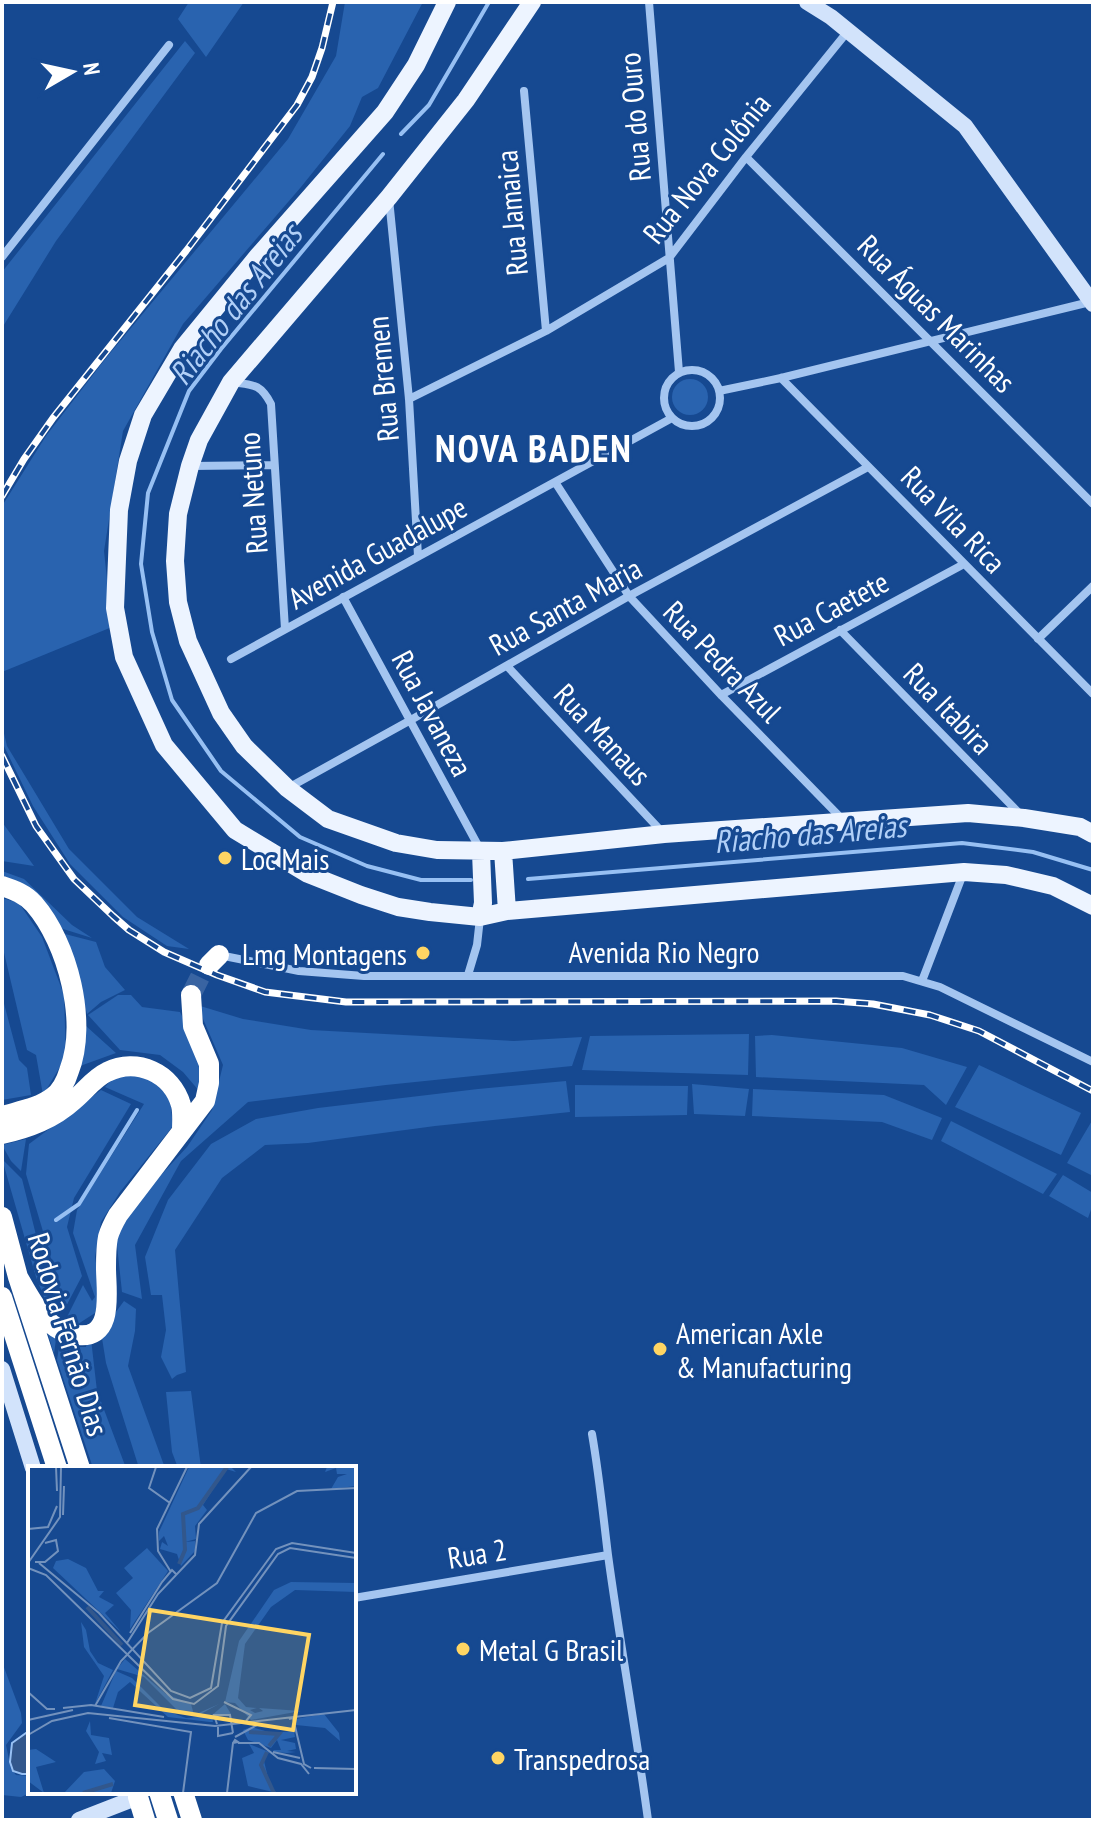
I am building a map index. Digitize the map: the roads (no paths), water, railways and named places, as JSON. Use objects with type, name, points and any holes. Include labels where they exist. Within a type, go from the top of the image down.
[{"type":"highway","points":[[2,886],[18,891],[32,902],[46,921],[65,966],[76,1012],[76,1047],[63,1085],[34,1117],[2,1116]]},
{"type":"highway","points":[[18,1277],[35,1307],[62,1333],[81,1336],[95,1331],[103,1322],[108,1307],[108,1235],[118,1215],[205,1101],[209,1064],[193,1026],[191,995]]},
{"type":"highway","points":[[2,1134],[34,1117],[65,1108],[107,1072],[126,1066],[163,1075],[181,1106],[182,1130]]},
{"type":"highway","name":"Rodovia Fernão Dias","points":[[2,1217],[18,1277],[79,1466]]},
{"type":"highway","name":"Rodovia Fernão Dias","points":[[2,1297],[56,1466]]},
{"type":"highway","points":[[137,1794],[145,1820]]},
{"type":"highway","points":[[160,1794],[168,1820]]},
{"type":"highway","points":[[184,1794],[192,1819]]},
{"type":"main road","points":[[447,2],[416,65],[385,112],[258,256],[182,349],[143,415],[128,461],[119,510],[115,608],[124,657],[164,745],[235,830],[308,874],[408,909],[480,917],[507,911],[964,872],[1006,875],[1053,886],[1093,906]]},
{"type":"main road","points":[[532,2],[466,100],[389,197],[231,382],[199,440],[178,514],[175,561],[178,602],[188,641],[221,713],[244,746],[287,788],[328,819],[396,843],[437,850],[503,851],[664,834],[968,813],[1080,827],[1093,834]]},
{"type":"main road","points":[[807,2],[831,17],[965,126],[1092,303]]},
{"type":"main road","points":[[503,851],[507,911]]},
{"type":"main road","points":[[480,917],[483,903],[481,852]]},
{"type":"main road","points":[[2,1369],[32,1466]]},
{"type":"main road","points":[[2,1397],[32,1466]]},
{"type":"main road","points":[[79,1820],[137,1794]]},
{"type":"street","name":"Rua do Ouro","points":[[649,2],[679,372]]},
{"type":"street","name":"Rua Nova Colônia","points":[[409,399],[546,331],[669,258],[848,31]]},
{"type":"street","points":[[2,257],[169,45]]},
{"type":"street","name":"Rua Jamaica","points":[[524,91],[546,331]]},
{"type":"street","name":"Rua Águas Marinhas","points":[[746,157],[1093,504]]},
{"type":"street","name":"Rua Bremen","points":[[389,197],[409,399],[418,556]]},
{"type":"street","points":[[719,391],[1092,303]]},
{"type":"street","points":[[696,369],[704,372],[716,383],[719,391],[718,409],[706,423],[688,426],[672,418],[666,410],[664,393],[672,377],[679,372],[696,369]]},
{"type":"street","name":"Rua Vila Rica","points":[[781,378],[1093,694]]},
{"type":"street","name":"Rua Netuno","points":[[231,382],[264,391],[271,404],[285,629]]},
{"type":"street","name":"Avenida Guadalupe","points":[[231,659],[672,418]]},
{"type":"street","points":[[190,466],[274,465]]},
{"type":"street","name":"Rua Santa Maria","points":[[287,788],[629,596],[868,467]]},
{"type":"street","name":"Rua Pedra Azul","points":[[555,482],[629,596],[845,822]]},
{"type":"street","name":"Rua Caetete","points":[[721,695],[964,564]]},
{"type":"street","points":[[1038,639],[1093,586]]},
{"type":"street","name":"Rua Javaneza","points":[[343,597],[481,852]]},
{"type":"street","name":"Rua Itabira","points":[[840,630],[1024,818]]},
{"type":"street","name":"Rua Manaus","points":[[507,666],[664,834]]},
{"type":"street","points":[[922,981],[964,872]]},
{"type":"street","points":[[468,975],[477,945],[480,917]]},
{"type":"street","name":"Avenida Rio Negro","points":[[214,960],[364,976],[903,976],[940,987],[1093,1062]]},
{"type":"street","points":[[592,1434],[648,1820]]},
{"type":"street","name":"Rua 2","points":[[356,1598],[608,1555]]},
{"type":"waterway","name":"Riacho das Areias","points":[[401,134],[429,105],[489,2]]},
{"type":"waterway","name":"Riacho das Areias","points":[[383,154],[189,391],[148,493],[141,564],[152,632],[172,700],[221,771],[300,837],[367,866],[421,880],[471,880]]},
{"type":"waterway","name":"Riacho das Areias","points":[[528,879],[962,843],[1033,852],[1093,870]]},
{"type":"waterway","points":[[56,1220],[79,1204],[137,1110]]},
{"type":"tunnel","points":[[191,995],[209,965]]},
{"type":"railway","points":[[2,496],[53,418],[297,105],[312,77],[333,2]]},
{"type":"railway","points":[[2,756],[36,826],[74,879],[113,916],[164,952],[265,992],[346,1002],[836,1001],[873,1004],[930,1015],[979,1031],[1093,1091]]},
{"type":"place","name":"Loc Mais","points":[[225,858]]},
{"type":"place","name":"Lmg Montagens","points":[[423,953]]},
{"type":"place","name":"American Axle & Manufacturing","points":[[660,1349]]},
{"type":"place","name":"Metal G Brasil","points":[[463,1649]]},
{"type":"place","name":"Transpedrosa","points":[[498,1758]]},
{"type":"district","name":"NOVA BADEN","points":[[534,447]]}]
